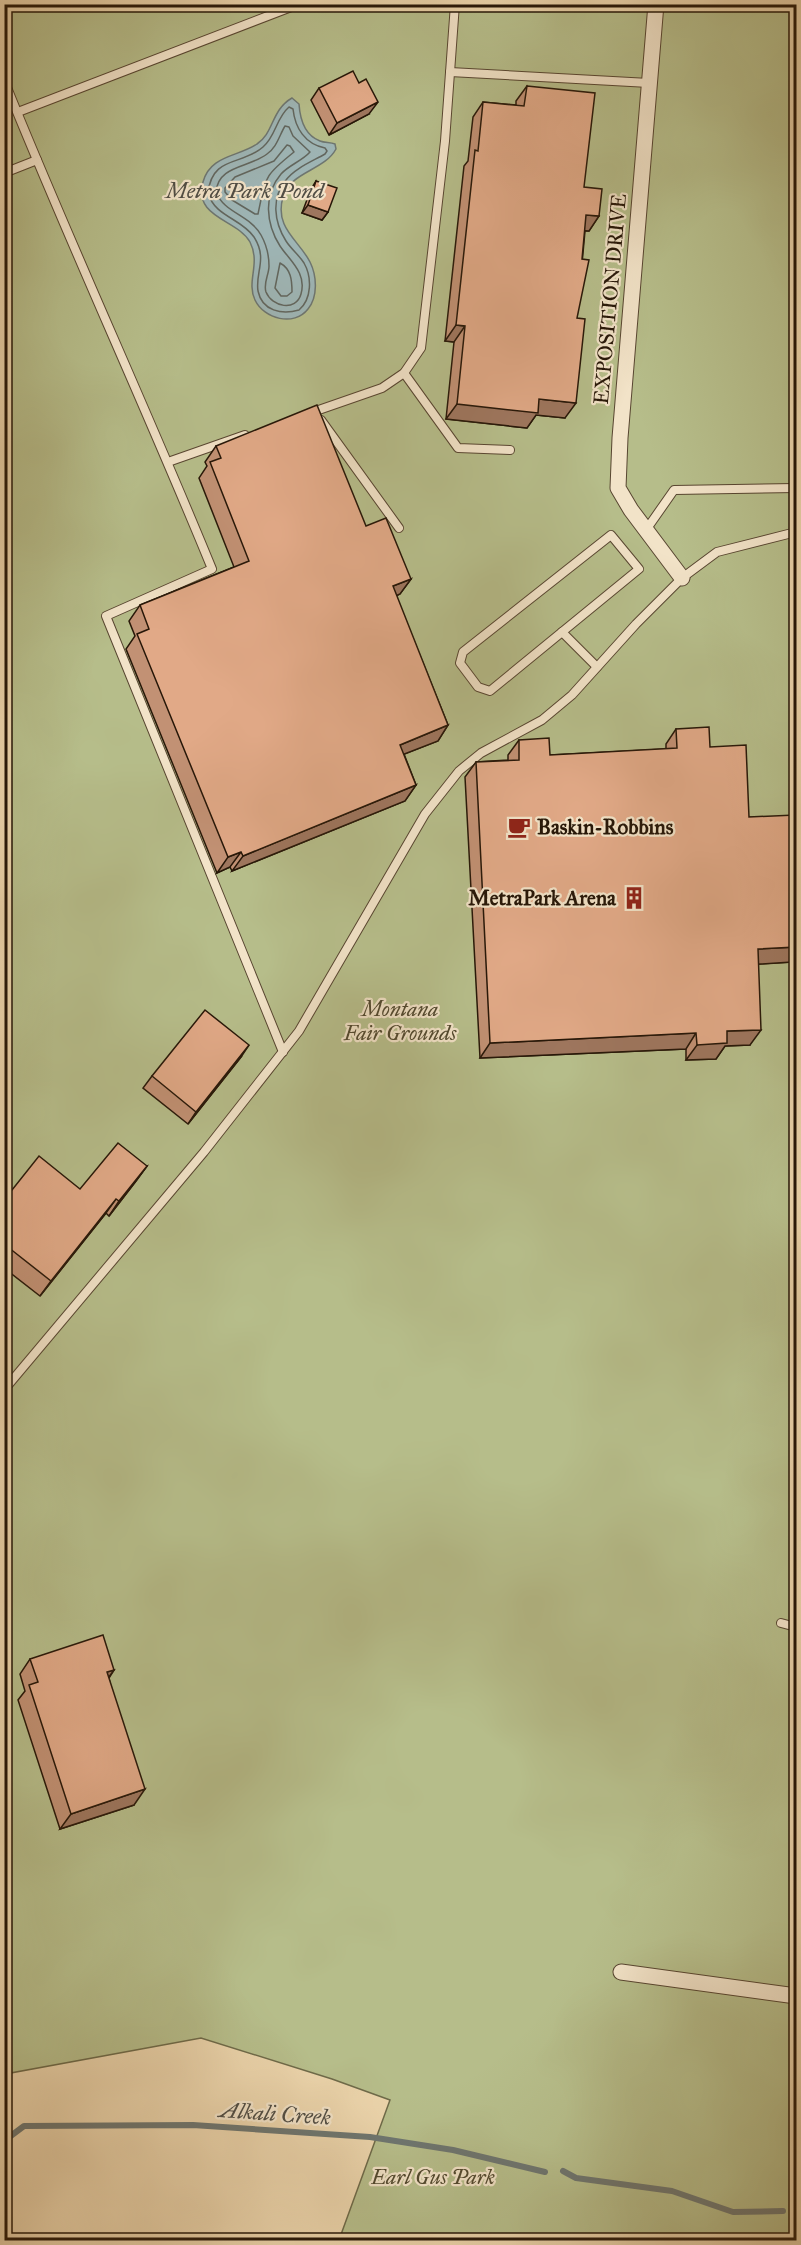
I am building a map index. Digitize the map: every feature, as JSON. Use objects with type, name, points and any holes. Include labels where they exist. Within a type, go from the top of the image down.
[{"type":"street","name":"EXPOSITION DRIVE","points":[[656,4],[618,488],[682,578]]},
{"type":"street","points":[[621,1972],[796,1996]]},
{"type":"lane","points":[[18,112],[299,4]]},
{"type":"lane","points":[[304,415],[382,388],[404,373],[421,348],[446,141],[455,4]]},
{"type":"lane","points":[[450,72],[649,82]]},
{"type":"lane","points":[[4,80],[212,569],[106,616],[283,1052]]},
{"type":"lane","points":[[4,173],[37,160]]},
{"type":"lane","points":[[404,373],[458,448],[510,450]]},
{"type":"lane","points":[[315,411],[399,528]]},
{"type":"lane","points":[[168,462],[259,430]]},
{"type":"lane","points":[[4,1390],[204,1152],[283,1052],[299,1030],[424,814],[459,771],[482,753],[542,720],[572,695],[682,578],[717,552],[795,532],[796,488],[674,490],[646,530]]},
{"type":"lane","points":[[611,535],[639,569],[562,632],[490,691],[478,687],[460,663],[464,652],[611,535]]},
{"type":"lane","points":[[562,632],[597,667]]},
{"type":"lane","points":[[781,1623],[796,1627]]},
{"type":"green space","name":"Montana Fair Grounds","points":[[5,5],[796,5],[796,2221],[791,2240],[339,2240],[390,2100],[332,2079],[201,2038],[5,2074]]},
{"type":"water","name":"Metra Park Pond","points":[[292,98],[299,104],[302,121],[310,135],[320,141],[335,144],[336,149],[324,162],[293,182],[283,197],[282,217],[289,233],[310,262],[315,286],[314,299],[308,309],[302,315],[287,319],[272,316],[259,307],[252,286],[254,258],[250,242],[244,234],[210,211],[204,203],[202,194],[203,182],[212,166],[250,148],[263,139],[280,109]]},
{"type":"building","points":[[353,71],[359,83],[366,79],[378,102],[337,123],[319,88]]},
{"type":"building","points":[[527,86],[595,93],[584,187],[602,189],[599,216],[586,215],[582,259],[589,260],[577,318],[585,319],[576,403],[539,399],[538,413],[457,404],[465,326],[456,325],[475,150],[478,151],[483,102],[524,106]]},
{"type":"building","points":[[4,114],[11,126],[4,129]]},
{"type":"building","points":[[316,181],[337,188],[328,212],[308,205]]},
{"type":"building","points":[[317,405],[366,526],[386,518],[411,579],[393,586],[448,725],[400,745],[416,785],[243,856],[241,852],[228,857],[137,634],[149,629],[140,605],[249,561],[210,462],[221,458],[216,446]]},
{"type":"building","name":"MetraPark Arena","points":[[709,727],[710,747],[746,745],[749,817],[795,815],[796,947],[758,949],[761,1030],[727,1031],[727,1043],[697,1045],[696,1033],[490,1043],[476,762],[519,760],[519,740],[549,738],[550,755],[677,748],[676,729]]},
{"type":"building","points":[[205,1010],[249,1045],[196,1112],[152,1076]]},
{"type":"building","points":[[118,1143],[147,1166],[119,1201],[116,1199],[51,1281],[4,1244],[4,1200],[39,1156],[80,1189]]},
{"type":"building","points":[[103,1635],[114,1670],[107,1672],[145,1789],[71,1814],[29,1685],[38,1682],[30,1659]]},
{"type":"waterway","name":"Alkali Creek","points":[[4,2141],[24,2126],[193,2125],[370,2137],[453,2150],[545,2172]]},
{"type":"waterway","name":"Alkali Creek","points":[[563,2171],[576,2178],[672,2191],[733,2212],[783,2211]]},
{"type":"place","name":"Baskin-Robbins","points":[[519,827]]},
{"type":"place","name":"MetraPark Arena","points":[[634,898]]},
{"type":"park label","name":"Earl Gus Park","points":[[433,2177]]}]
